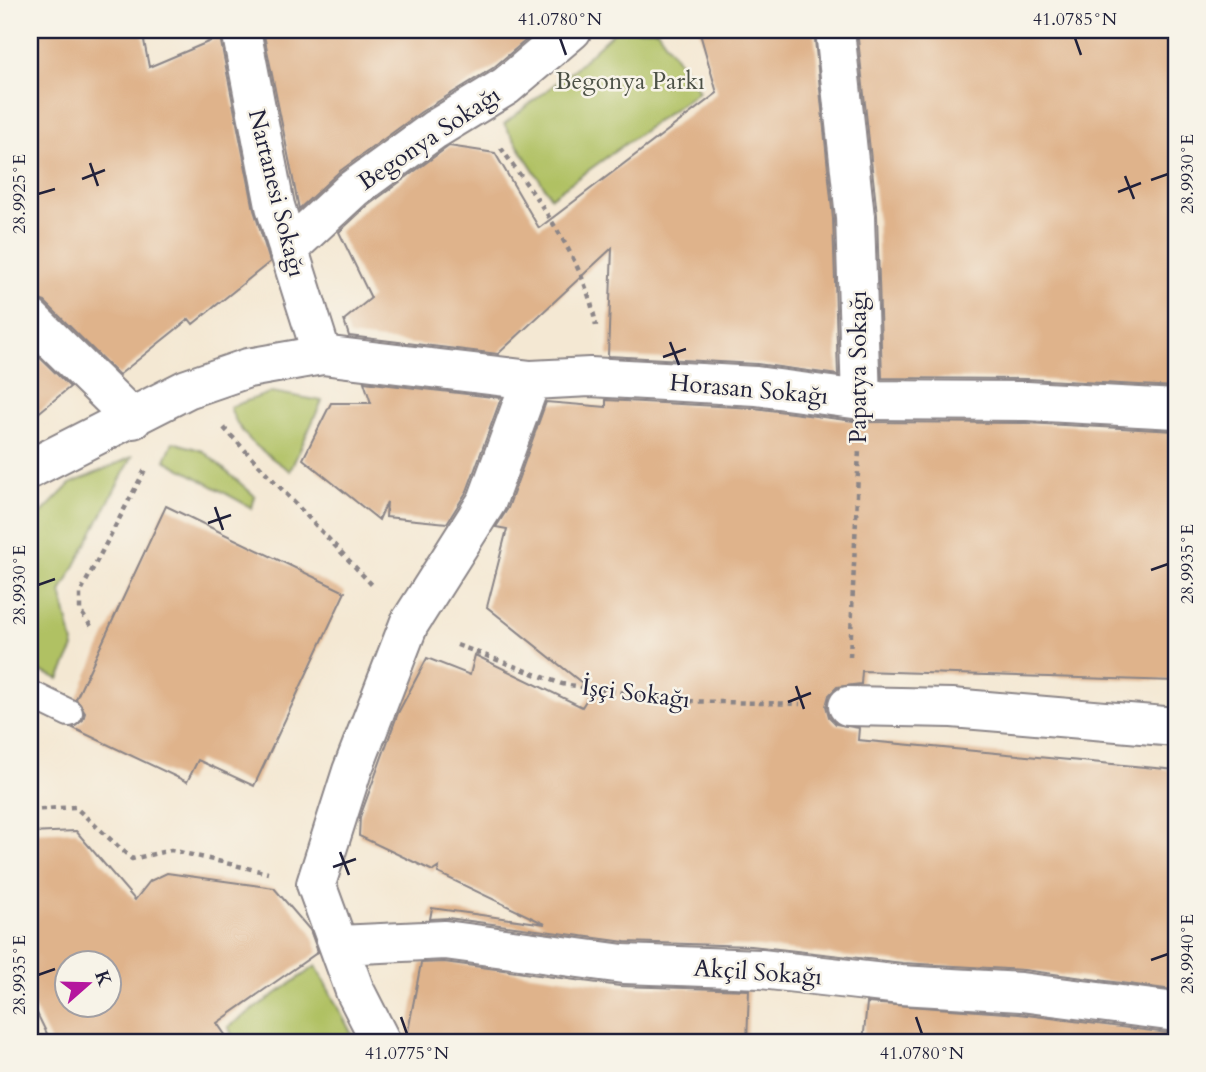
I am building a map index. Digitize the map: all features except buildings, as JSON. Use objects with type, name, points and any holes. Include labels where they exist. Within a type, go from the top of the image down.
[{"type":"street","name":"Nartanesi Sokağı","points":[[242,30],[275,206],[323,355]]},
{"type":"street","name":"Begonya Sokağı","points":[[288,249],[353,189],[471,107],[506,86],[572,30]]},
{"type":"street","name":"Papatya Sokağı","points":[[835,30],[855,216],[862,400]]},
{"type":"street","points":[[30,318],[133,419]]},
{"type":"street","name":"Horasan Sokağı","points":[[30,469],[133,419],[187,389],[248,368],[323,355],[531,380],[590,377],[756,386],[862,400],[1027,401],[1176,409]]},
{"type":"street","points":[[381,1042],[355,991],[316,884],[352,771],[409,624],[487,501],[531,380]]},
{"type":"street","points":[[848,706],[952,708],[1176,727]]},
{"type":"street","name":"Akçil Sokağı","points":[[339,945],[445,940],[624,964],[761,969],[901,985],[1021,992],[1176,1012]]},
{"type":"lane","points":[[30,694],[69,713]]},
{"type":"path","points":[[471,107],[559,236],[592,296],[597,331],[590,377]]},
{"type":"path","name":"Papatya Sokağı","points":[[848,706],[862,400]]},
{"type":"path","name":"İşçi Sokağı","points":[[220,424],[409,624],[495,660],[562,684],[682,701],[848,706]]},
{"type":"path","points":[[91,626],[80,611],[80,593],[149,464]]},
{"type":"path","points":[[30,810],[75,807],[132,859],[171,850],[316,884]]},
{"type":"green space","name":"Begonya Parkı","points":[[616,30],[657,30],[699,91],[551,197],[504,124],[574,69]]},
{"type":"green space","points":[[272,392],[322,401],[290,471],[246,436],[230,407]]},
{"type":"green space","points":[[173,442],[203,451],[255,496],[252,508],[165,460]]},
{"type":"green space","points":[[132,457],[61,592],[74,648],[59,679],[30,667],[30,525],[70,484]]},
{"type":"green space","points":[[316,966],[356,1042],[236,1042],[228,1027]]}]
